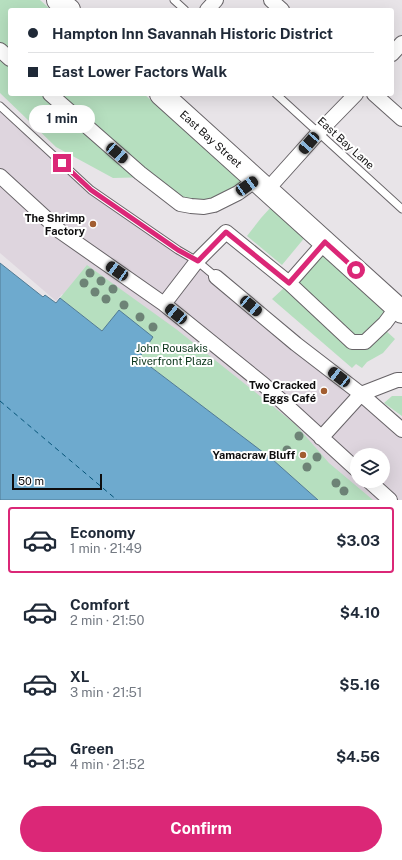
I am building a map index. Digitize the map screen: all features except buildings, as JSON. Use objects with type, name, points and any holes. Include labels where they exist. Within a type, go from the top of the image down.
[{"type":"main road","points":[[58,0],[67,8]]},
{"type":"main road","name":"East Bay Street","points":[[163,96],[399,310]]},
{"type":"street","points":[[209,8],[216,0]]},
{"type":"street","points":[[271,0],[280,8]]},
{"type":"street","points":[[394,52],[402,43]]},
{"type":"street","points":[[0,50],[8,57]]},
{"type":"street","points":[[52,96],[140,173],[180,204],[204,207],[214,205],[238,193],[262,185],[319,132],[354,96]]},
{"type":"street","points":[[376,96],[402,119]]},
{"type":"street","points":[[0,176],[61,232],[164,304],[263,384],[350,464]]},
{"type":"street","points":[[164,304],[198,261],[226,232],[289,283],[352,342],[366,342],[399,310]]},
{"type":"street","points":[[289,283],[325,242]]},
{"type":"street","points":[[216,277],[296,344],[361,394],[402,430]]},
{"type":"street","points":[[321,438],[361,394],[397,380],[402,380]]},
{"type":"street","points":[[377,488],[390,500]]},
{"type":"lane","points":[[174,0],[183,8]]},
{"type":"lane","name":"East Bay Lane","points":[[278,96],[402,209]]},
{"type":"lane","points":[[0,106],[91,190],[178,250],[198,261],[216,277]]},
{"type":"shaded area","points":[[0,102],[71,172],[187,256],[402,438],[402,500],[320,500],[62,294],[56,301],[0,253]]},
{"type":"green space","points":[[0,0],[40,0],[49,8],[8,8],[8,96],[146,96],[242,182],[214,198],[204,201],[180,198],[153,177],[113,178],[56,147],[0,93]]},
{"type":"green space","points":[[271,207],[306,236],[282,265],[247,236]]},
{"type":"green space","points":[[325,249],[389,309],[364,335],[351,335],[296,283]]},
{"type":"green space","name":"John Rousakis Riverfront Plaza","points":[[87,265],[176,329],[295,424],[329,463],[350,481],[350,488],[359,488],[373,500],[318,500],[272,459],[139,358],[153,337],[102,331],[60,298]]},
{"type":"green space","points":[[286,286],[351,347],[385,330],[395,339],[383,353],[367,362],[362,368],[356,364],[352,368],[272,299]]},
{"type":"green space","points":[[392,396],[402,396],[402,416],[384,403]]},
{"type":"water","points":[[0,263],[43,297],[45,295],[56,303],[60,298],[102,331],[119,310],[153,337],[139,358],[272,459],[318,500],[0,500]]},
{"type":"ferry route","points":[[0,401],[117,500]]},
{"type":"place","name":"The Shrimp Factory","points":[[93,224]]},
{"type":"place","name":"Two Cracked Eggs Café","points":[[324,391]]},
{"type":"place","name":"Yamacraw Bluff","points":[[303,455]]},
{"type":"route","points":[[62,163],[91,190],[178,250],[198,261],[226,232],[289,283],[325,242],[356,270]]}]
